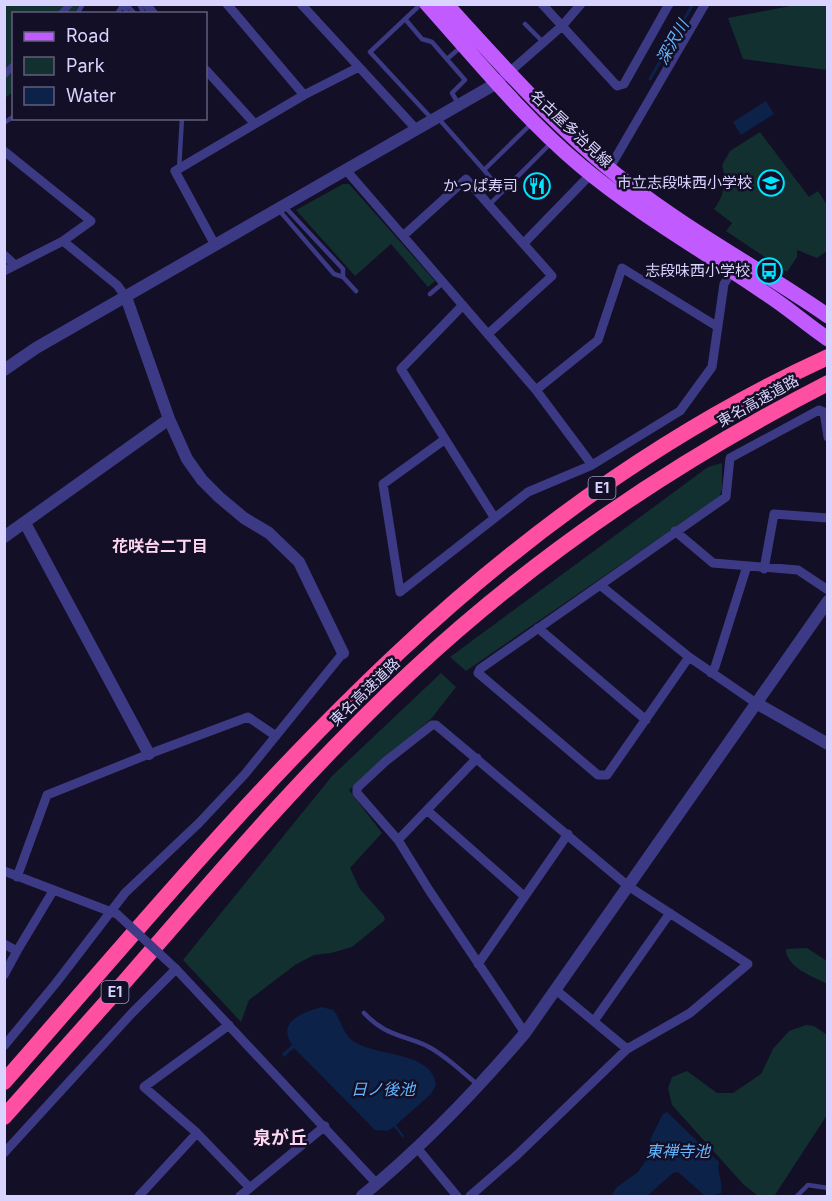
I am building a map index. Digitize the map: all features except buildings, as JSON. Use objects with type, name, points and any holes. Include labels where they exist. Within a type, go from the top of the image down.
[{"type":"highway","name":"東名高速道路","points":[[4,1082],[208,849],[398,652],[469,590],[603,487],[669,443],[744,399],[802,369],[827,344]]},
{"type":"highway","name":"東名高速道路","points":[[4,1117],[291,792],[412,670],[536,568],[634,496],[708,450],[828,383]]},
{"type":"main road","name":"名古屋多治見線","points":[[427,4],[463,45],[609,169],[670,213],[828,316]]},
{"type":"main road","name":"名古屋多治見線","points":[[446,4],[534,122],[553,141],[626,201],[764,292],[827,344]]},
{"type":"street","points":[[228,4],[304,96]]},
{"type":"street","points":[[301,4],[417,130]]},
{"type":"street","points":[[542,4],[617,86],[624,84],[669,4]]},
{"type":"street","points":[[4,370],[36,348],[503,79],[562,27],[581,4]]},
{"type":"street","points":[[609,169],[705,4]]},
{"type":"street","points":[[215,245],[175,171],[304,96],[359,67]]},
{"type":"street","points":[[207,71],[255,124]]},
{"type":"street","points":[[4,151],[92,221],[63,241],[4,271]]},
{"type":"street","points":[[346,170],[536,390],[592,465]]},
{"type":"street","points":[[524,243],[591,174]]},
{"type":"street","points":[[403,236],[466,179],[524,243],[552,276],[488,334]]},
{"type":"street","points":[[4,1046],[114,913],[125,893],[245,774],[343,653],[299,562],[269,533],[244,518],[202,480],[187,459],[169,419],[126,297],[117,285],[63,241]]},
{"type":"street","points":[[4,255],[15,265]]},
{"type":"street","points":[[536,390],[598,340],[622,268],[718,327]]},
{"type":"street","points":[[444,440],[383,484],[400,592],[528,492],[592,465],[680,411],[712,367],[724,284],[732,271]]},
{"type":"street","points":[[463,305],[401,369],[494,517]]},
{"type":"street","points":[[688,657],[607,775],[598,775],[478,673],[480,669],[726,497],[730,458],[819,410],[824,412],[828,437]]},
{"type":"street","points":[[4,537],[169,419]]},
{"type":"street","points":[[764,569],[774,514],[828,518]]},
{"type":"street","points":[[25,523],[149,754]]},
{"type":"street","points":[[675,531],[713,563],[798,570],[828,590]]},
{"type":"street","points":[[711,673],[715,667],[747,566]]},
{"type":"street","points":[[600,585],[688,657],[756,703],[828,744]]},
{"type":"street","points":[[362,1197],[418,1149],[480,1086],[525,1033],[828,601]]},
{"type":"street","points":[[538,628],[646,720]]},
{"type":"street","points":[[17,877],[47,795],[248,717],[276,736]]},
{"type":"street","points":[[470,1197],[627,1049],[690,1012],[748,964],[628,886],[477,758],[436,725],[432,725],[386,761],[357,788],[357,793],[398,840],[525,1033]]},
{"type":"street","points":[[398,840],[477,758]]},
{"type":"street","points":[[428,811],[524,896]]},
{"type":"street","points":[[478,964],[568,834]]},
{"type":"street","points":[[4,871],[114,913],[176,969],[377,1184]]},
{"type":"street","points":[[4,975],[53,891]]},
{"type":"street","points":[[594,1021],[670,912]]},
{"type":"street","points":[[4,944],[17,951]]},
{"type":"street","points":[[4,1153],[132,1012],[176,969]]},
{"type":"street","points":[[556,990],[627,1049]]},
{"type":"street","points":[[229,1025],[144,1086],[197,1133],[250,1188]]},
{"type":"street","points":[[240,1197],[325,1126]]},
{"type":"street","points":[[139,1197],[197,1133]]},
{"type":"street","points":[[418,1149],[458,1197]]},
{"type":"lane","points":[[421,4],[370,52],[436,119],[502,192]]},
{"type":"lane","points":[[405,20],[422,39],[432,42],[465,80],[452,93],[459,106]]},
{"type":"lane","points":[[525,24],[544,44]]},
{"type":"lane","points":[[447,59],[463,45]]},
{"type":"lane","points":[[179,169],[182,120]]},
{"type":"lane","points":[[484,171],[534,122]]},
{"type":"lane","points":[[489,205],[553,141]]},
{"type":"lane","points":[[281,208],[343,269],[343,277]]},
{"type":"lane","points":[[281,208],[334,274],[343,277],[356,291]]},
{"type":"lane","points":[[430,294],[444,282]]},
{"type":"lane","points":[[364,1013],[389,1033],[426,1045],[436,1051],[480,1086]]},
{"type":"lane","points":[[797,1197],[808,1185],[828,1188]]},
{"type":"green space","points":[[5,5],[80,5],[75,12],[12,12],[12,93],[5,98]]},
{"type":"green space","points":[[795,5],[827,5],[827,70],[743,59],[728,18]]},
{"type":"green space","points":[[760,132],[809,197],[818,191],[827,205],[827,251],[817,258],[797,250],[797,257],[787,272],[726,231],[732,223],[714,209],[724,188],[722,165],[730,151]]},
{"type":"green space","points":[[343,184],[349,184],[435,281],[428,287],[391,244],[355,276],[296,210]]},
{"type":"green space","points":[[722,463],[722,489],[719,497],[466,671],[450,657],[708,467]]},
{"type":"green space","points":[[441,673],[456,687],[431,719],[349,790],[382,833],[350,868],[360,889],[385,920],[352,947],[314,955],[295,965],[249,1000],[241,1022],[183,960],[332,776]]},
{"type":"green space","points":[[807,948],[827,961],[827,984],[801,971],[787,956],[786,949]]},
{"type":"green space","points":[[806,1025],[814,1026],[827,1035],[827,1115],[775,1195],[758,1196],[743,1184],[672,1105],[668,1088],[672,1077],[687,1071],[717,1093],[733,1093],[761,1074],[773,1049],[789,1031]]},
{"type":"water","points":[[766,101],[774,114],[741,135],[733,122]]},
{"type":"water","name":"日ノ後池","points":[[322,1007],[333,1010],[353,1041],[375,1050],[414,1060],[433,1074],[436,1085],[431,1094],[396,1125],[404,1136],[403,1138],[394,1127],[387,1131],[375,1130],[294,1048],[284,1057],[282,1054],[292,1045],[287,1030],[294,1019]]},
{"type":"water","name":"東禅寺池","points":[[667,1112],[719,1162],[721,1193],[705,1196],[678,1172],[673,1173],[647,1196],[614,1196],[612,1194],[617,1187],[638,1172],[655,1147],[650,1140],[663,1114]]},
{"type":"waterway","name":"深沢川","points":[[650,79],[693,4]]},
{"type":"place","name":"市立志段味西小学校","points":[[771,183]]},
{"type":"place","name":"かっぱ寿司","points":[[537,186]]},
{"type":"place","name":"志段味西小学校","points":[[769,271]]},
{"type":"district","name":"花咲台二丁目","points":[[160,546]]},
{"type":"district","name":"泉が丘","points":[[280,1138]]}]
